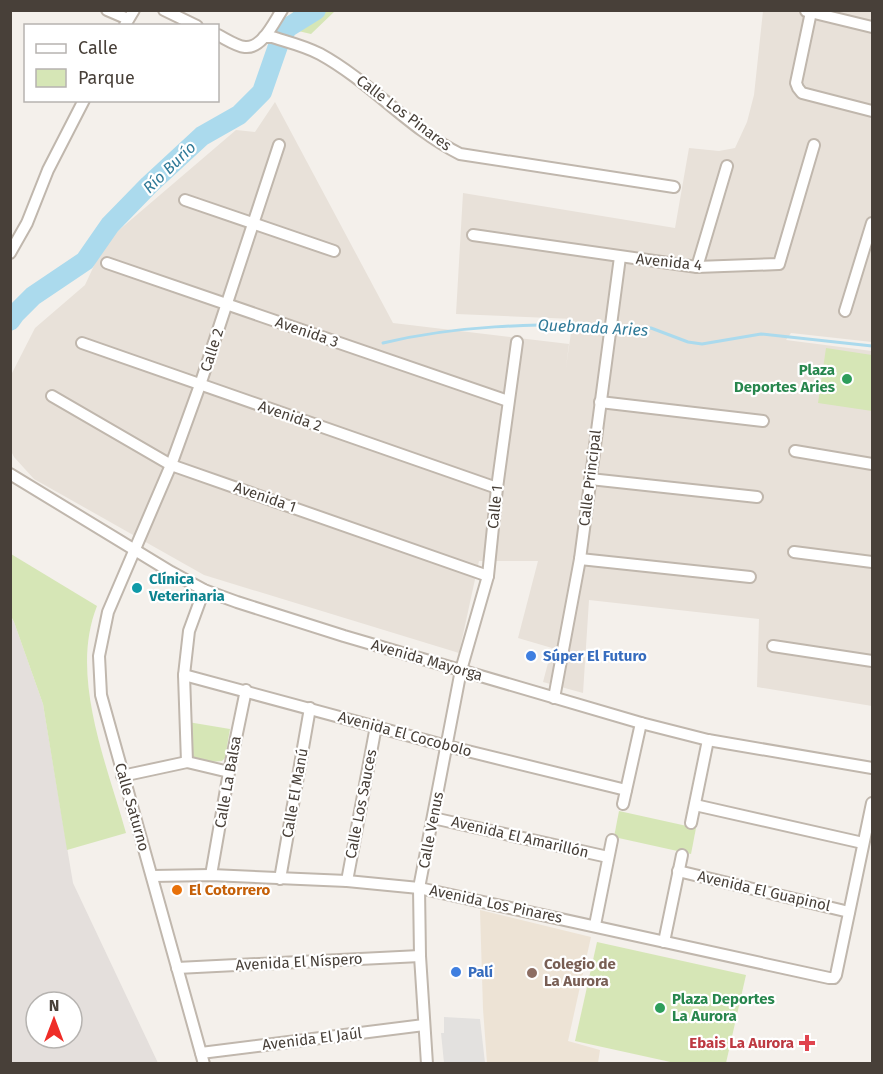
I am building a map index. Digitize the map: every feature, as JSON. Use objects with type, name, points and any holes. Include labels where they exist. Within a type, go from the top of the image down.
[{"type":"street","points":[[107,10],[129,18]]},
{"type":"street","points":[[164,10],[192,24]]},
{"type":"street","points":[[219,35],[243,47],[253,46],[268,37],[282,10]]},
{"type":"street","points":[[873,27],[807,11],[796,83],[802,93],[873,111]]},
{"type":"street","name":"Calle Los Pinares","points":[[268,37],[320,54],[353,76],[440,144],[460,154],[674,187]]},
{"type":"street","points":[[10,254],[27,223],[48,170],[83,102]]},
{"type":"street","name":"Calle 2","points":[[135,551],[171,465],[200,385],[279,145]]},
{"type":"street","name":"Avenida 4","points":[[473,235],[697,267],[779,264],[814,145]]},
{"type":"street","points":[[697,267],[728,166]]},
{"type":"street","points":[[185,200],[334,251]]},
{"type":"street","points":[[845,311],[873,223]]},
{"type":"street","name":"Calle Principal","points":[[554,698],[580,559],[620,257]]},
{"type":"street","name":"Avenida 3","points":[[107,263],[508,401]]},
{"type":"street","name":"Calle 1","points":[[461,670],[488,576],[497,488],[517,342]]},
{"type":"street","name":"Avenida 2","points":[[82,343],[497,488]]},
{"type":"street","name":"Avenida 1","points":[[52,396],[171,465],[488,576]]},
{"type":"street","points":[[600,402],[763,421]]},
{"type":"street","points":[[795,451],[873,464]]},
{"type":"street","name":"Avenida Mayorga","points":[[10,474],[135,551],[204,590],[344,636],[641,723],[708,740],[873,768]]},
{"type":"street","points":[[590,479],[757,497]]},
{"type":"street","name":"Calle Saturno","points":[[135,551],[108,612],[99,656],[100,695],[202,1058]]},
{"type":"street","points":[[794,552],[873,562]]},
{"type":"street","points":[[580,559],[750,577]]},
{"type":"street","points":[[187,762],[184,675],[189,631],[204,590]]},
{"type":"street","points":[[772,646],[873,661]]},
{"type":"street","name":"Calle Venus","points":[[428,1064],[420,956],[419,888],[461,670]]},
{"type":"street","name":"Avenida El Cocobolo","points":[[184,675],[447,746],[626,790]]},
{"type":"street","name":"Calle La Balsa","points":[[211,875],[228,772],[246,690]]},
{"type":"street","name":"Calle El Manú","points":[[280,879],[310,708]]},
{"type":"street","points":[[623,804],[641,723]]},
{"type":"street","name":"Calle Los Sauces","points":[[347,881],[376,726]]},
{"type":"street","points":[[691,823],[708,740]]},
{"type":"street","points":[[122,776],[187,762],[228,772]]},
{"type":"street","points":[[849,912],[873,803]]},
{"type":"street","points":[[695,805],[863,843]]},
{"type":"street","name":"Avenida El Amarillón","points":[[433,818],[608,857]]},
{"type":"street","points":[[595,925],[612,840]]},
{"type":"street","points":[[664,942],[682,855]]},
{"type":"street","name":"Avenida El Guapinol","points":[[678,871],[849,912]]},
{"type":"street","name":"Avenida Los Pinares","points":[[152,876],[211,875],[347,881],[419,888],[834,978],[849,912]]},
{"type":"street","name":"Avenida El Níspero","points":[[177,968],[420,956]]},
{"type":"street","name":"Avenida El Jaúl","points":[[202,1058],[424,1025]]},
{"type":"shaded area","points":[[763,11],[872,11],[872,342],[791,333],[786,340],[872,351],[872,706],[757,687],[759,619],[589,600],[583,693],[543,682],[552,648],[518,638],[538,561],[479,561],[459,653],[204,575],[34,479],[14,457],[11,451],[11,375],[35,328],[85,285],[105,242],[236,130],[255,132],[275,102],[393,323],[569,344],[566,367],[573,319],[456,314],[463,193],[675,228],[689,148],[719,151],[735,148],[747,122],[754,95]]},
{"type":"shaded area","points":[[10,616],[43,704],[73,883],[158,1063],[11,1063]]},
{"type":"shaded area","name":"Colegio de La Aurora","points":[[480,910],[591,937],[568,1041],[600,1050],[598,1063],[487,1063]]},
{"type":"shaded area","name":"Palí","points":[[444,1017],[480,1019],[485,1063],[444,1063],[441,1033],[444,1033]]},
{"type":"green space","points":[[294,11],[335,11],[311,34],[281,27]]},
{"type":"green space","name":"Plaza Deportes Aries","points":[[826,348],[872,355],[872,411],[818,403]]},
{"type":"green space","points":[[11,554],[97,606],[89,633],[87,661],[89,690],[101,749],[126,833],[67,850],[43,704],[11,616]]},
{"type":"green space","points":[[188,722],[230,729],[225,758],[222,761],[210,762],[190,758]]},
{"type":"green space","points":[[619,811],[696,828],[691,854],[614,837]]},
{"type":"green space","name":"Plaza Deportes La Aurora","points":[[597,942],[746,975],[726,1063],[675,1063],[575,1041]]},
{"type":"waterway","name":"Río Burío","points":[[10,321],[33,296],[85,261],[110,225],[202,136],[239,115],[262,92],[278,46],[287,28],[316,10]]},
{"type":"waterway","name":"Quebrada Aries","points":[[383,343],[467,329],[608,325]]},
{"type":"waterway","name":"Quebrada Aries","points":[[615,326],[651,328],[688,342],[702,344],[761,334],[872,346]]},
{"type":"place","name":"Plaza Deportes Aries","points":[[847,379]]},
{"type":"place","name":"Clínica Veterinaria","points":[[137,588]]},
{"type":"place","name":"Súper El Futuro","points":[[531,656]]},
{"type":"place","name":"El Cotorrero","points":[[177,890]]},
{"type":"place","name":"Palí","points":[[456,972]]},
{"type":"place","name":"Colegio de La Aurora","points":[[532,973]]},
{"type":"place","name":"Plaza Deportes La Aurora","points":[[660,1008]]},
{"type":"place","name":"Ebais La Aurora","points":[[807,1043]]}]
